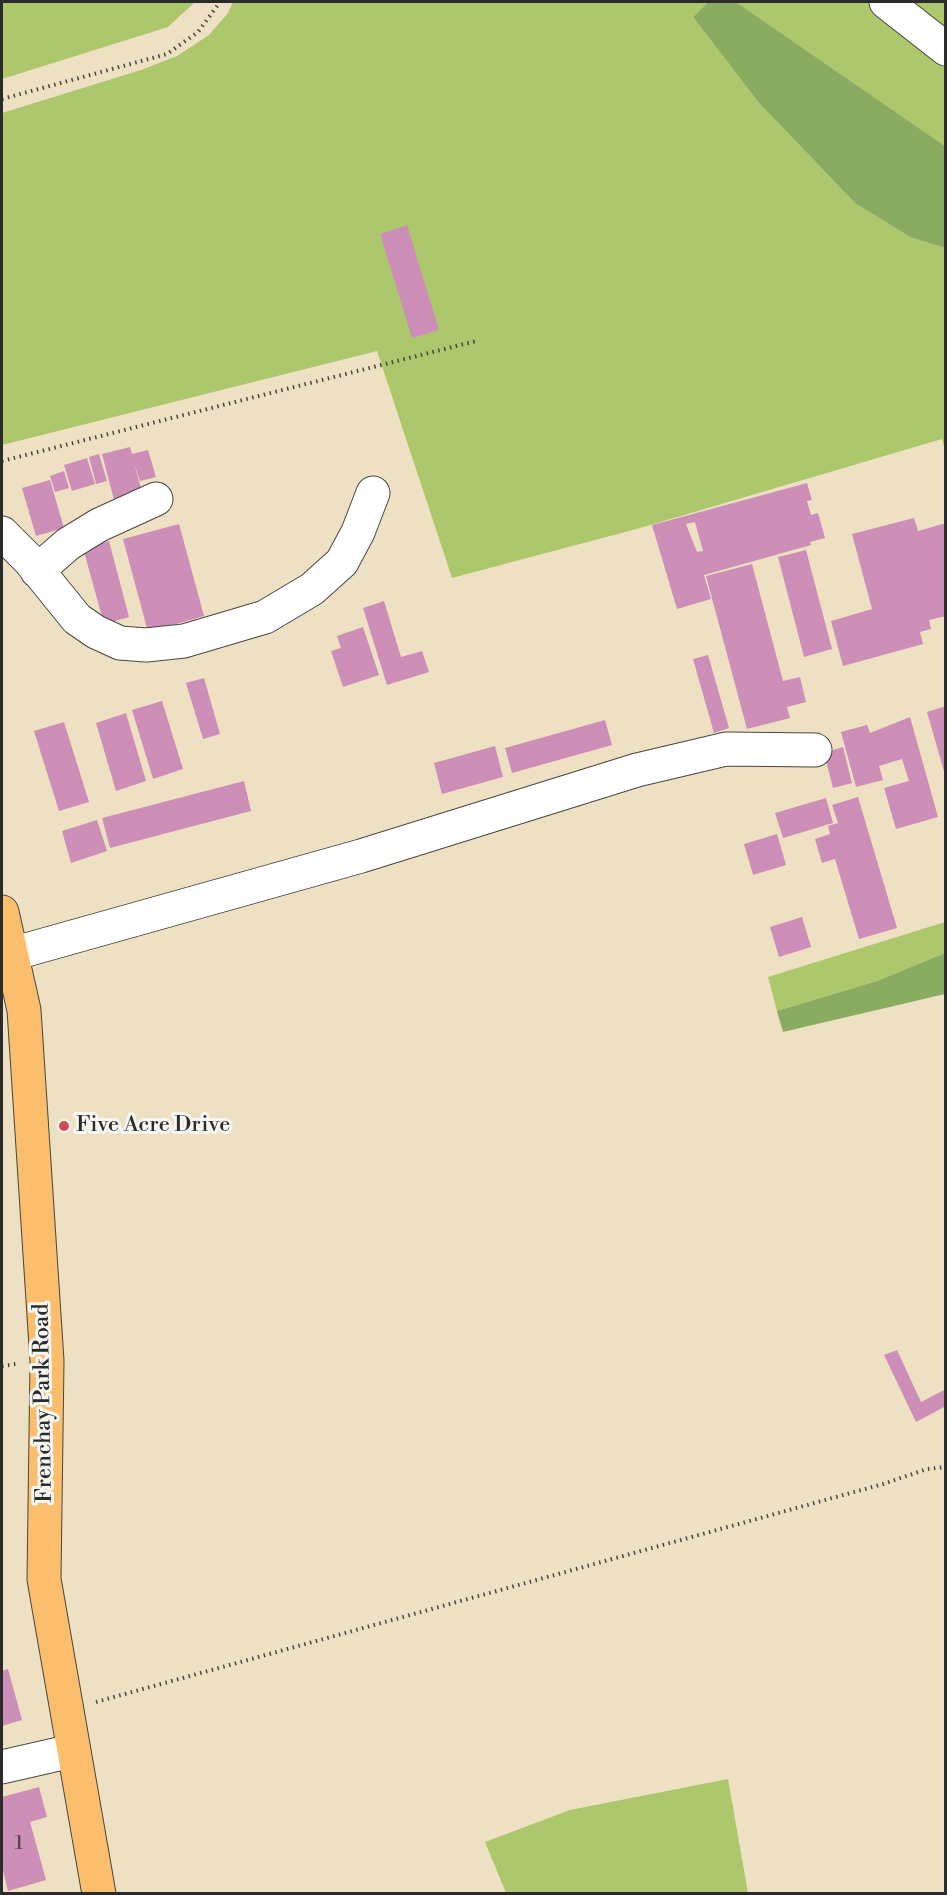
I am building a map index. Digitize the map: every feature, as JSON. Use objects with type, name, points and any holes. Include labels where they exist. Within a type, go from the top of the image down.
[{"type":"main road","name":"Frenchay Park Road","points":[[2,912],[24,1010],[47,1361],[44,1579],[72,1751],[99,1893]]},
{"type":"street","points":[[886,2],[945,49]]},
{"type":"street","points":[[2,532],[77,619],[96,632],[128,643],[146,645],[184,641],[265,617],[312,589],[342,562],[358,532],[373,493]]},
{"type":"street","points":[[37,571],[68,544],[99,525],[156,499]]},
{"type":"street","points":[[12,954],[361,856],[637,770],[726,749],[815,750]]},
{"type":"street","points":[[2,1767],[72,1751]]},
{"type":"path","points":[[2,99],[167,54],[198,32],[220,2]]},
{"type":"path","points":[[2,461],[476,341]]},
{"type":"path","points":[[66,1710],[883,1484],[927,1469],[945,1467]]},
{"type":"green space","points":[[2,2],[195,2],[168,27],[2,79]]},
{"type":"green space","points":[[233,2],[708,2],[693,17],[759,103],[855,203],[910,237],[945,248],[945,450],[942,439],[640,528],[452,578],[377,351],[2,445],[2,113],[141,70],[177,56],[209,35],[228,13]]},
{"type":"green space","points":[[708,2],[736,2],[945,146],[945,248],[910,237],[855,203],[759,103],[693,17]]},
{"type":"green space","points":[[736,2],[868,2],[945,63],[945,146]]},
{"type":"green space","points":[[905,2],[945,2],[945,37]]},
{"type":"green space","points":[[945,922],[945,953],[877,981],[777,1011],[768,977]]},
{"type":"green space","points":[[945,953],[945,994],[783,1032],[777,1011],[877,981]]},
{"type":"green space","points":[[728,1779],[748,1893],[506,1893],[485,1842],[570,1810]]},
{"type":"building","points":[[407,225],[439,330],[412,338],[380,234]]},
{"type":"building","points":[[130,447],[132,454],[148,450],[156,477],[140,481],[134,463],[142,492],[114,500],[102,454]]},
{"type":"building","points":[[99,454],[107,481],[96,484],[89,457]]},
{"type":"building","points":[[87,458],[95,484],[72,491],[64,465]]},
{"type":"building","points":[[64,471],[69,488],[55,492],[50,476]]},
{"type":"building","points":[[50,480],[64,528],[36,536],[22,488]]},
{"type":"building","points":[[807,483],[812,500],[807,501],[811,515],[818,513],[825,538],[810,542],[811,545],[704,575],[711,599],[677,609],[652,525]],"holes":[[[695,522],[703,551],[697,552],[686,524]]]},
{"type":"building","points":[[914,518],[918,531],[946,523],[946,616],[929,620],[931,629],[920,632],[923,644],[843,666],[831,621],[872,609],[852,534]]},
{"type":"building","points":[[179,524],[204,616],[148,632],[123,539]]},
{"type":"building","points":[[109,541],[129,617],[104,624],[83,548]]},
{"type":"building","points":[[806,550],[832,649],[804,657],[778,557]]},
{"type":"building","points":[[752,564],[783,681],[800,677],[806,702],[787,707],[790,718],[747,729],[706,576]]},
{"type":"building","points":[[384,601],[401,657],[422,651],[429,672],[387,685],[363,608]]},
{"type":"building","points":[[363,627],[379,675],[343,687],[331,651],[341,648],[337,636]]},
{"type":"building","points":[[708,655],[729,728],[714,733],[693,659]]},
{"type":"building","points":[[204,678],[220,734],[203,739],[186,683]]},
{"type":"building","points":[[162,701],[183,769],[153,779],[132,710]]},
{"type":"building","points":[[946,706],[946,774],[945,775],[927,712]]},
{"type":"building","points":[[126,713],[146,781],[116,791],[96,723]]},
{"type":"building","points":[[910,717],[938,817],[896,829],[884,788],[909,781],[902,759],[879,766],[883,780],[856,787],[841,732],[867,725],[870,733]]},
{"type":"building","points":[[605,720],[612,745],[512,773],[505,748]]},
{"type":"building","points":[[64,722],[89,802],[59,811],[34,731]]},
{"type":"building","points":[[495,746],[503,777],[442,794],[434,763]]},
{"type":"building","points":[[843,747],[852,783],[833,788],[824,753]]},
{"type":"building","points":[[244,781],[251,811],[110,848],[102,818]]},
{"type":"building","points":[[858,797],[897,928],[859,939],[835,859],[822,863],[815,839],[830,834],[828,826],[838,823],[832,805]]},
{"type":"building","points":[[826,798],[833,823],[783,838],[775,813]]},
{"type":"building","points":[[97,820],[107,851],[71,863],[62,831]]},
{"type":"building","points":[[777,834],[786,865],[753,875],[744,844]]},
{"type":"building","points":[[802,917],[811,947],[779,957],[770,927]]},
{"type":"building","points":[[897,1350],[921,1402],[946,1389],[946,1406],[916,1422],[884,1355]]},
{"type":"building","points":[[8,1669],[22,1720],[2,1726],[2,1671]]},
{"type":"building","points":[[39,1787],[47,1817],[30,1822],[46,1880],[8,1891],[2,1866],[2,1797]]},
{"type":"place","name":"Five Acre Drive","points":[[64,1126]]}]
